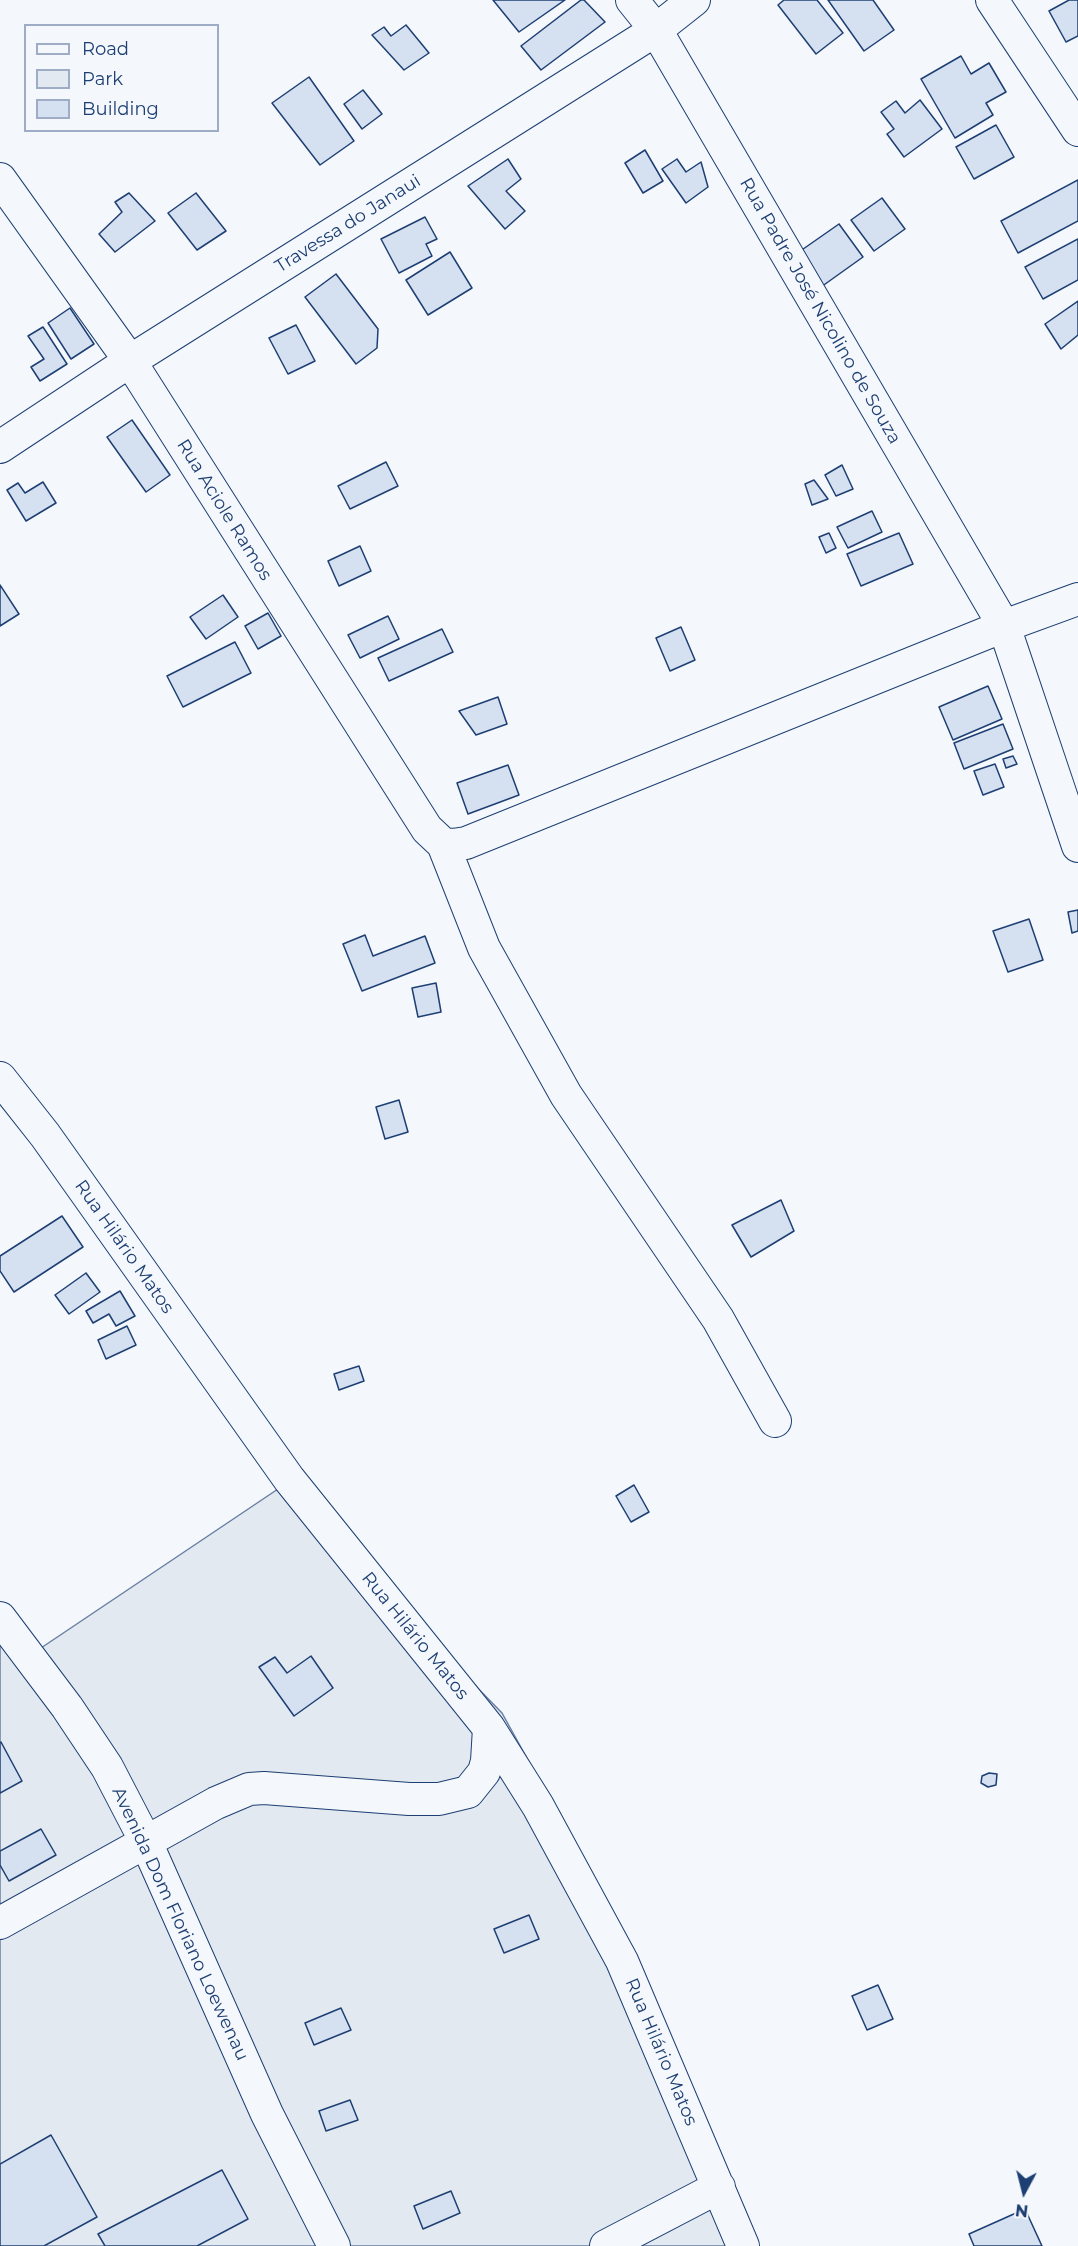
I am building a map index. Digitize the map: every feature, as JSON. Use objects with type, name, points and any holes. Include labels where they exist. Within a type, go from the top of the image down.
[{"type":"street","name":"Rua Padre José Nicolino de Souza","points":[[632,0],[656,30],[1004,626],[1078,846]]},
{"type":"street","name":"Travessa do Janaui","points":[[0,447],[130,361],[656,30],[694,0]]},
{"type":"street","points":[[992,0],[1078,130]]},
{"type":"street","name":"Rua Aciole Ramos","points":[[0,179],[130,361],[427,829],[443,844]]},
{"type":"street","points":[[775,1421],[718,1318],[566,1095],[484,948],[443,844],[466,843],[1078,598]]},
{"type":"street","name":"Rua Hilário Matos","points":[[0,1078],[45,1135],[289,1479],[489,1728],[538,1806],[622,1961],[742,2246]]},
{"type":"street","name":"Avenida Dom Floriano Loewenau","points":[[0,1618],[67,1707],[107,1767],[146,1842],[267,2114],[334,2246]]},
{"type":"street","points":[[0,1923],[216,1803],[249,1789],[264,1788],[409,1799],[455,1796],[468,1792],[484,1772],[489,1728]]},
{"type":"street","points":[[606,2246],[718,2187]]},
{"type":"green space","points":[[281,1487],[502,1713],[639,1961],[758,2246],[0,2246],[0,1610],[38,1650]]},
{"type":"building","points":[[493,0],[565,0],[519,32]]},
{"type":"building","points":[[584,0],[605,22],[541,70],[521,46]]},
{"type":"building","points":[[784,0],[817,0],[843,33],[816,54],[778,5]]},
{"type":"building","points":[[828,0],[873,0],[894,30],[864,51]]},
{"type":"building","points":[[1069,0],[1078,0],[1078,36],[1066,42],[1049,11]]},
{"type":"building","points":[[406,25],[429,53],[404,70],[372,35],[384,27],[391,36]]},
{"type":"building","points":[[961,56],[971,74],[989,63],[1006,92],[986,103],[993,115],[955,138],[921,79]]},
{"type":"building","points":[[309,77],[354,141],[320,165],[272,103]]},
{"type":"building","points":[[363,90],[382,114],[362,129],[344,104]]},
{"type":"building","points":[[920,100],[942,129],[904,157],[887,134],[894,129],[881,112],[896,101],[905,113]]},
{"type":"building","points":[[996,125],[1014,157],[974,179],[956,147]]},
{"type":"building","points":[[645,150],[663,181],[643,193],[625,163]]},
{"type":"building","points":[[508,159],[521,179],[506,191],[525,211],[505,229],[468,186]]},
{"type":"building","points":[[677,159],[686,172],[701,162],[708,187],[686,203],[662,169]]},
{"type":"building","points":[[1078,180],[1078,221],[1018,253],[1001,221]]},
{"type":"building","points":[[129,193],[155,221],[115,252],[99,234],[122,212],[115,202]]},
{"type":"building","points":[[196,193],[226,231],[197,250],[168,213]]},
{"type":"building","points":[[882,198],[905,229],[874,251],[851,220]]},
{"type":"building","points":[[425,217],[437,239],[426,244],[432,256],[399,273],[381,239]]},
{"type":"building","points":[[839,224],[863,257],[821,287],[796,254]]},
{"type":"building","points":[[1078,239],[1078,280],[1043,299],[1025,267]]},
{"type":"building","points":[[450,252],[472,288],[428,315],[406,280]]},
{"type":"building","points":[[336,274],[378,329],[377,348],[356,364],[305,297]]},
{"type":"building","points":[[1078,301],[1078,335],[1061,349],[1045,324]]},
{"type":"building","points":[[70,308],[94,344],[71,359],[48,323]]},
{"type":"building","points":[[296,325],[315,361],[288,374],[269,338]]},
{"type":"building","points":[[43,327],[67,364],[40,381],[31,367],[44,359],[28,336]]},
{"type":"building","points":[[132,420],[170,475],[146,492],[107,437]]},
{"type":"building","points":[[386,462],[398,486],[350,509],[338,486]]},
{"type":"building","points":[[842,465],[853,489],[836,496],[825,475]]},
{"type":"building","points":[[814,480],[828,499],[812,505],[805,484]]},
{"type":"building","points":[[43,482],[56,503],[26,521],[7,490],[18,483],[25,493]]},
{"type":"building","points":[[872,511],[882,532],[848,548],[837,527]]},
{"type":"building","points":[[829,533],[836,548],[826,553],[819,537]]},
{"type":"building","points":[[899,533],[913,564],[861,586],[847,554]]},
{"type":"building","points":[[360,546],[371,571],[339,586],[328,561]]},
{"type":"building","points":[[0,585],[19,614],[0,626]]},
{"type":"building","points":[[223,595],[238,617],[206,639],[190,617]]},
{"type":"building","points":[[268,613],[281,636],[258,649],[245,626]]},
{"type":"building","points":[[388,616],[399,639],[360,658],[348,635]]},
{"type":"building","points":[[681,627],[695,660],[670,671],[656,638]]},
{"type":"building","points":[[442,629],[453,652],[389,681],[378,658]]},
{"type":"building","points":[[235,642],[251,673],[183,707],[167,676]]},
{"type":"building","points":[[988,686],[1002,719],[953,740],[939,707]]},
{"type":"building","points":[[498,697],[507,724],[476,735],[459,711]]},
{"type":"building","points":[[1003,724],[1013,749],[964,769],[954,743]]},
{"type":"building","points":[[1013,756],[1017,764],[1006,768],[1003,759]]},
{"type":"building","points":[[995,764],[1004,787],[983,795],[974,771]]},
{"type":"building","points":[[508,765],[519,795],[468,814],[457,783]]},
{"type":"building","points":[[1078,910],[1078,931],[1072,933],[1068,912]]},
{"type":"building","points":[[1029,919],[1043,960],[1008,972],[993,931]]},
{"type":"building","points":[[365,935],[373,956],[425,936],[435,963],[362,991],[343,944]]},
{"type":"building","points":[[436,983],[441,1012],[418,1017],[412,988]]},
{"type":"building","points":[[399,1100],[408,1132],[385,1139],[376,1107]]},
{"type":"building","points":[[781,1200],[794,1231],[751,1257],[732,1225]]},
{"type":"building","points":[[62,1216],[83,1247],[14,1292],[0,1271],[0,1256]]},
{"type":"building","points":[[86,1273],[100,1292],[69,1314],[55,1295]]},
{"type":"building","points":[[120,1291],[135,1316],[116,1326],[109,1314],[93,1323],[86,1311]]},
{"type":"building","points":[[127,1326],[136,1345],[106,1359],[98,1340]]},
{"type":"building","points":[[359,1366],[364,1381],[339,1390],[334,1374]]},
{"type":"building","points":[[634,1485],[649,1512],[631,1522],[616,1496]]},
{"type":"building","points":[[311,1656],[333,1688],[294,1716],[259,1667],[275,1657],[287,1673]]},
{"type":"building","points":[[0,1743],[22,1781],[0,1793]]},
{"type":"building","points":[[989,1773],[997,1774],[996,1785],[988,1787],[981,1783],[982,1776]]},
{"type":"building","points":[[41,1829],[56,1855],[9,1881],[0,1865],[0,1851]]},
{"type":"building","points":[[529,1915],[539,1939],[504,1953],[494,1929]]},
{"type":"building","points":[[878,1985],[893,2019],[867,2030],[852,1996]]},
{"type":"building","points":[[341,2008],[351,2030],[314,2045],[305,2023]]},
{"type":"building","points":[[350,2100],[358,2120],[326,2131],[319,2111]]},
{"type":"building","points":[[51,2135],[97,2217],[44,2246],[0,2246],[0,2164]]},
{"type":"building","points":[[222,2170],[248,2219],[197,2246],[105,2246],[98,2234]]},
{"type":"building","points":[[451,2191],[460,2213],[423,2229],[414,2206]]},
{"type":"building","points":[[1025,2209],[1042,2246],[974,2246],[969,2234]]}]
